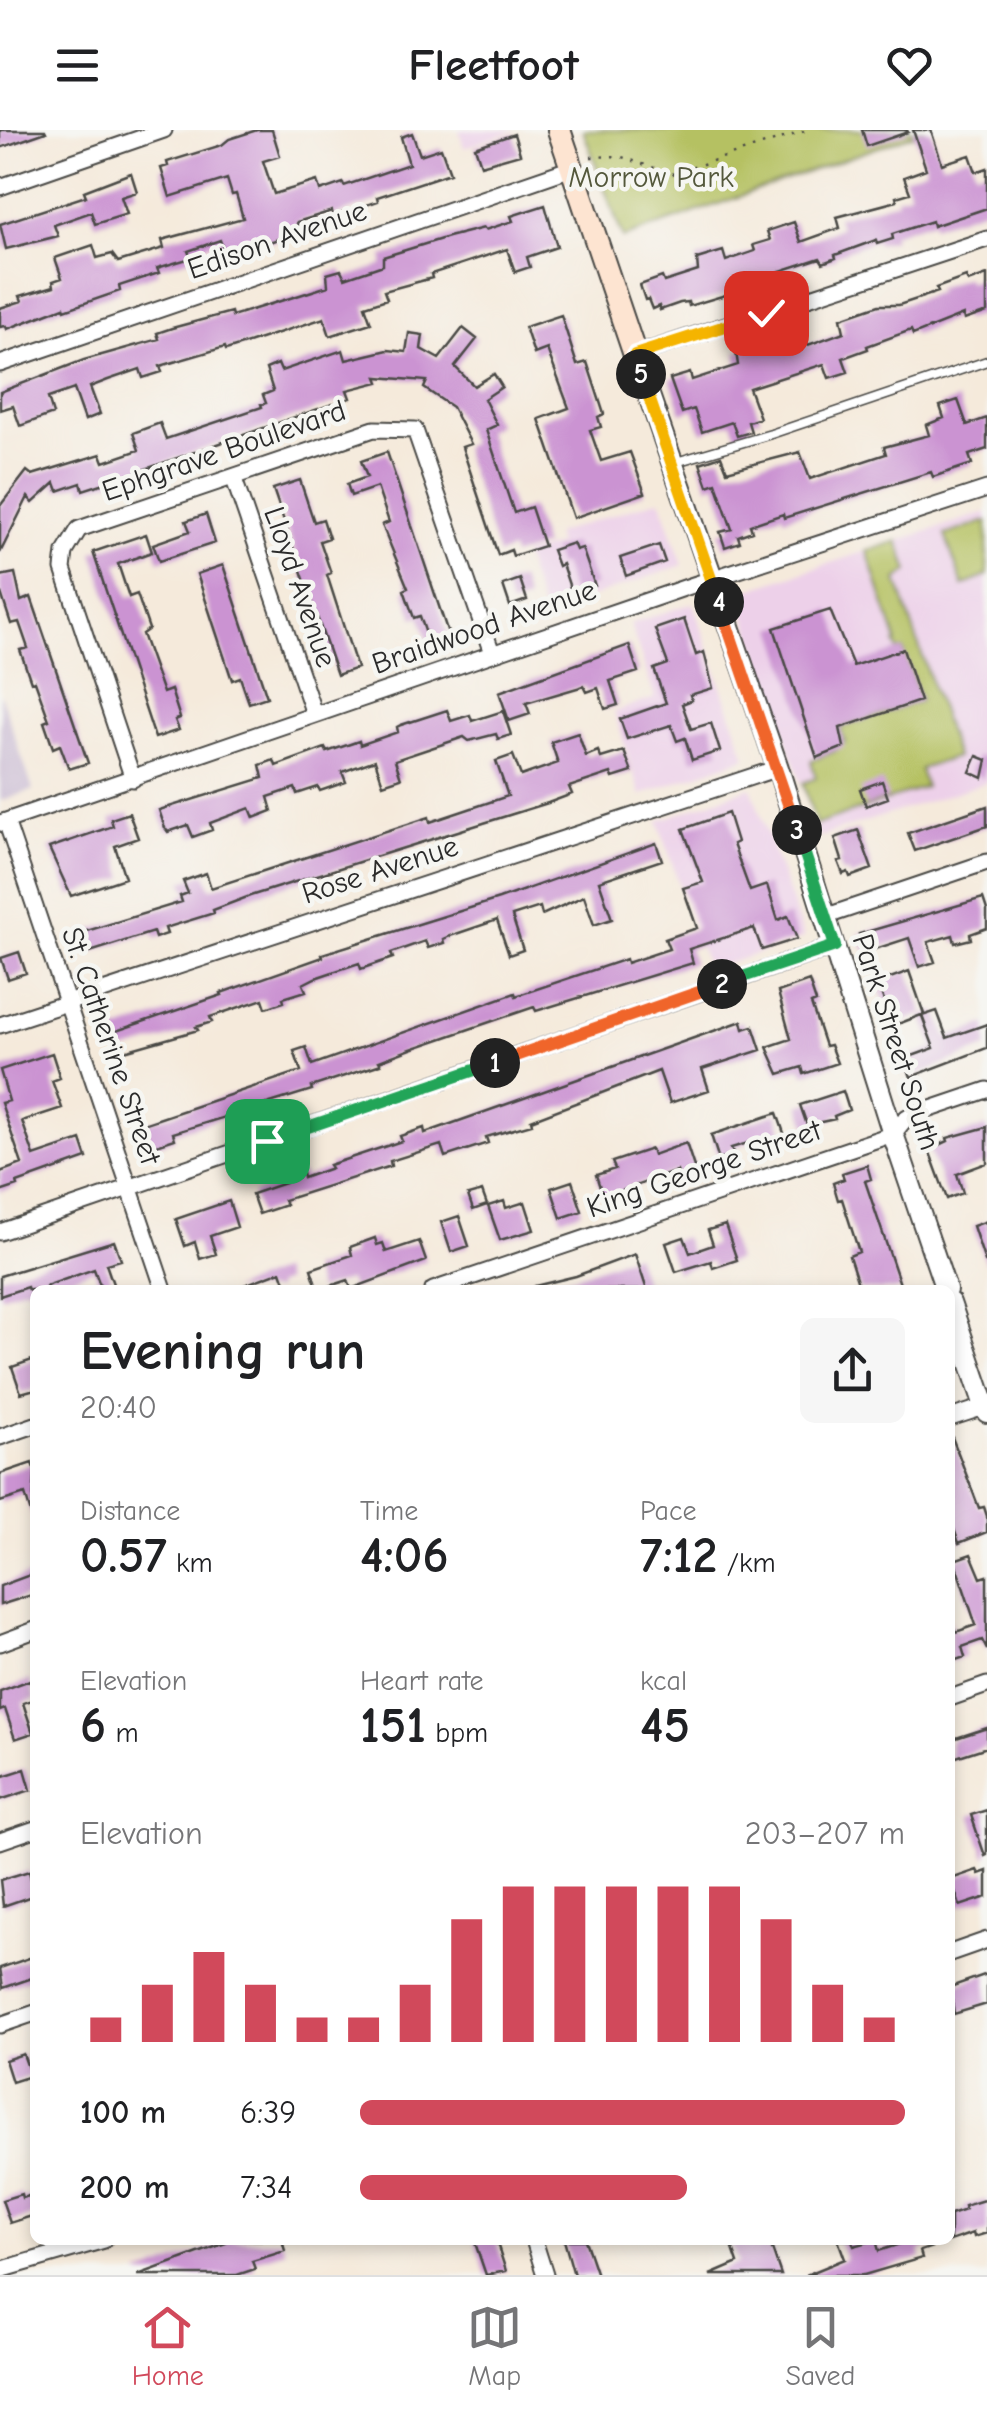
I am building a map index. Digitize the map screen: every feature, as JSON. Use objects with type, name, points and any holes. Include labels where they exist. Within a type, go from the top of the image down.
[{"type":"main road","name":"Park Street South","points":[[559,130],[635,355]]},
{"type":"street","points":[[0,187],[164,130]]},
{"type":"street","name":"Edison Avenue","points":[[0,364],[571,165]]},
{"type":"street","points":[[635,355],[987,240]]},
{"type":"street","name":"Park Street South","points":[[635,355],[778,768],[892,1134],[944,1285]]},
{"type":"street","name":"Ephgrave Boulevard","points":[[133,778],[63,569],[65,552],[79,529],[374,429],[415,430],[492,653]]},
{"type":"street","name":"Lloyd Avenue","points":[[234,479],[314,714]]},
{"type":"street","name":"Braidwood Avenue","points":[[3,822],[492,653],[987,490]]},
{"type":"street","name":"Rose Avenue","points":[[0,1025],[778,768]]},
{"type":"street","name":"St. Catherine Street","points":[[3,822],[162,1285]]},
{"type":"street","points":[[824,917],[987,862]]},
{"type":"street","points":[[0,1232],[835,946]]},
{"type":"street","name":"King George Street","points":[[448,1285],[892,1134],[907,1117],[987,1090]]},
{"type":"street","points":[[955,1318],[986,1408],[955,1417]]},
{"type":"street","points":[[0,1437],[30,1427]]},
{"type":"street","points":[[0,1643],[30,1632]]},
{"type":"street","points":[[955,1696],[987,1685]]},
{"type":"street","points":[[0,1841],[30,1831]]},
{"type":"street","points":[[955,1951],[987,1940]]},
{"type":"street","points":[[0,2025],[30,2016]]},
{"type":"street","points":[[0,2270],[87,2245]]},
{"type":"street","points":[[536,2245],[546,2275]]},
{"type":"lane","points":[[671,464],[987,361]]},
{"type":"path","points":[[571,165],[590,157],[620,156],[672,174],[808,130]]},
{"type":"shaded area","points":[[459,130],[515,130],[464,148]]},
{"type":"shaded area","points":[[660,499],[683,565],[543,614],[523,555],[558,545],[555,534]]},
{"type":"shaded area","points":[[987,512],[987,782],[819,837],[738,593]]},
{"type":"shaded area","points":[[693,603],[746,757],[641,795],[614,712],[655,698],[630,624]]},
{"type":"shaded area","points":[[0,693],[33,790],[0,801]]},
{"type":"shaded area","points":[[751,787],[804,938],[708,970],[658,821]]},
{"type":"green space","name":"Morrow Park","points":[[583,130],[926,130],[623,238]]},
{"type":"green space","points":[[987,521],[987,576],[963,586],[945,535]]},
{"type":"green space","points":[[898,541],[909,571],[897,580],[956,757],[920,769],[925,787],[816,825],[803,783],[816,778],[811,761],[834,752],[845,742],[840,728],[920,701],[903,650],[898,651],[895,643],[867,551]]},
{"type":"building","points":[[0,130],[45,130],[46,132],[0,148]]},
{"type":"building","points":[[257,130],[272,130],[280,156],[263,161],[274,194],[317,181],[320,191],[343,183],[344,186],[409,164],[401,137],[412,133],[420,155],[441,148],[450,173],[377,197],[378,201],[340,214],[333,216],[332,211],[297,222],[298,233],[253,247],[251,242],[224,251],[220,240],[188,251],[191,258],[157,268],[159,273],[119,286],[120,291],[7,329],[0,327],[0,308],[22,301],[20,296],[54,286],[53,281],[62,278],[55,258],[93,245],[97,258],[112,254],[118,262],[164,248],[162,240],[243,218],[227,179],[170,197],[161,168],[168,166],[167,162]]},
{"type":"building","points":[[862,130],[907,130],[908,132],[867,146]]},
{"type":"building","points":[[913,130],[931,130],[942,164],[970,155],[976,172],[987,168],[987,208],[933,226],[932,221],[892,234],[893,239],[877,244],[876,240],[823,263],[820,258],[780,271],[782,278],[689,306],[688,302],[652,309],[645,300],[640,285],[698,271],[697,259],[723,251],[726,261],[755,251],[753,245],[770,240],[767,231],[794,222],[801,242],[840,228],[837,217],[897,201],[896,197],[910,193],[904,177],[926,169]]},
{"type":"building","points":[[514,134],[520,154],[481,165],[475,147]]},
{"type":"building","points":[[131,173],[137,192],[121,197],[127,214],[95,224],[91,212],[54,225],[58,236],[6,249],[0,224],[86,196],[84,191]]},
{"type":"building","points":[[545,205],[557,247],[527,257],[530,267],[515,272],[507,249],[431,274],[432,278],[384,291],[387,299],[365,306],[371,323],[330,336],[324,318],[226,350],[225,347],[160,366],[162,372],[143,378],[140,369],[108,380],[90,387],[100,414],[85,420],[74,389],[48,398],[53,414],[20,426],[13,406],[0,410],[0,392],[84,360],[159,339],[157,333],[172,328],[231,312],[232,316],[328,286],[327,274],[341,270],[345,278],[383,265],[383,257],[485,230]]},
{"type":"building","points":[[987,275],[987,312],[964,320],[963,315],[913,335],[911,330],[867,346],[868,349],[843,358],[848,372],[829,378],[824,364],[749,388],[760,418],[748,422],[751,432],[737,436],[732,422],[702,432],[694,409],[682,413],[670,379],[690,373],[692,380],[738,365],[736,352],[801,331],[808,345],[844,332],[841,318],[879,305],[899,305],[938,292],[936,288],[966,277],[968,282]]},
{"type":"building","points":[[561,315],[577,365],[587,362],[604,414],[598,417],[601,427],[590,430],[601,461],[630,452],[645,493],[573,518],[539,419],[569,408],[547,349],[534,354],[525,327]]},
{"type":"building","points":[[463,328],[477,339],[455,367],[474,386],[494,374],[502,387],[484,399],[497,425],[486,430],[514,513],[531,507],[544,546],[513,556],[511,550],[498,555],[462,447],[471,444],[452,407],[424,388],[427,381],[377,377],[379,382],[347,390],[350,398],[114,480],[83,490],[81,483],[58,491],[55,483],[33,503],[28,497],[0,553],[0,506],[27,471],[32,475],[101,454],[104,462],[139,450],[133,433],[160,423],[166,439],[262,407],[266,403],[263,395],[273,391],[266,369],[278,364],[281,371],[343,350],[346,360],[388,350],[406,352],[409,333],[423,335],[421,349],[439,359]]},
{"type":"building","points":[[958,400],[967,425],[987,418],[987,449],[969,455],[972,464],[933,477],[931,472],[750,525],[752,531],[738,536],[740,542],[725,547],[720,532],[732,529],[716,483],[708,486],[700,463],[721,456],[727,471],[800,452],[810,479],[886,454],[884,447],[929,435],[926,425],[944,418],[940,406]]},
{"type":"building","points":[[387,452],[449,636],[429,643],[420,616],[414,618],[404,590],[408,588],[382,525],[389,522],[377,487],[351,496],[347,484],[367,477],[361,461]]},
{"type":"building","points":[[300,480],[314,522],[323,519],[329,538],[320,541],[331,573],[327,575],[357,668],[337,675],[273,489]]},
{"type":"building","points":[[206,514],[215,543],[159,561],[153,544],[190,531],[186,521]]},
{"type":"building","points":[[146,534],[152,552],[118,564],[129,597],[137,594],[149,629],[142,634],[163,693],[171,690],[180,718],[175,720],[179,730],[155,738],[93,552]]},
{"type":"building","points":[[573,543],[576,550],[582,548],[595,586],[572,594],[562,564],[558,566],[552,550]]},
{"type":"building","points":[[659,545],[665,562],[626,576],[620,558]]},
{"type":"building","points":[[223,565],[267,697],[249,703],[240,677],[232,680],[197,574]]},
{"type":"building","points":[[15,573],[21,601],[31,597],[88,763],[69,769],[60,745],[53,748],[44,722],[49,720],[20,650],[28,648],[19,622],[11,624],[0,590],[0,576]]},
{"type":"building","points":[[520,579],[527,600],[510,606],[503,585]]},
{"type":"building","points":[[830,610],[853,666],[903,649],[920,701],[840,728],[844,747],[817,758],[774,628]]},
{"type":"building","points":[[684,619],[696,655],[704,652],[713,688],[690,695],[692,700],[682,704],[691,729],[711,723],[720,751],[692,760],[685,738],[677,741],[671,725],[627,739],[620,719],[666,703],[654,669],[668,664],[655,629]]},
{"type":"building","points":[[629,645],[638,672],[610,681],[618,705],[605,709],[598,688],[587,692],[584,686],[526,703],[530,714],[509,721],[499,692]]},
{"type":"building","points":[[447,710],[451,721],[470,715],[472,721],[503,711],[511,735],[498,739],[496,734],[469,741],[464,737],[395,760],[401,778],[383,784],[375,760],[342,772],[346,782],[320,791],[318,787],[297,794],[295,788],[268,797],[272,811],[254,818],[250,808],[210,823],[212,830],[193,837],[188,825],[168,832],[165,828],[159,810],[263,778],[260,765],[274,760],[276,766],[325,748],[327,752],[359,741],[360,745],[398,732],[401,725]]},
{"type":"building","points":[[578,733],[586,756],[598,751],[601,758],[624,751],[632,772],[613,778],[611,773],[569,787],[572,794],[548,803],[250,896],[213,910],[214,913],[165,928],[167,934],[155,938],[153,932],[87,953],[80,933],[182,902],[180,896],[188,893],[183,881],[206,873],[211,888],[429,817],[430,822],[508,796],[496,761],[513,755],[521,776],[558,763],[551,742]]},
{"type":"building","points":[[977,756],[987,760],[983,778],[970,772]]},
{"type":"building","points":[[882,781],[888,798],[866,806],[860,789]]},
{"type":"building","points":[[987,806],[987,826],[915,851],[908,833]]},
{"type":"building","points":[[129,813],[138,838],[115,846],[125,878],[71,896],[49,848],[113,826],[111,819]]},
{"type":"building","points":[[728,813],[737,842],[733,844],[750,891],[767,885],[778,920],[788,916],[797,939],[762,950],[754,928],[689,949],[693,963],[536,1011],[534,1007],[411,1049],[379,1061],[381,1064],[311,1087],[312,1090],[173,1133],[175,1139],[151,1147],[143,1124],[301,1071],[294,1051],[306,1047],[312,1065],[515,993],[516,996],[626,959],[627,963],[669,949],[665,939],[697,928],[683,888],[703,882],[683,829]]},
{"type":"building","points":[[858,830],[872,869],[850,877],[848,872],[843,874],[838,861],[842,860],[835,838]]},
{"type":"building","points":[[656,843],[662,860],[599,881],[612,919],[594,925],[584,896],[542,915],[540,907],[512,916],[523,950],[509,955],[497,920],[443,939],[444,943],[428,948],[425,941],[361,969],[359,963],[315,978],[303,984],[306,991],[283,998],[284,1002],[266,1008],[263,999],[210,1017],[212,1022],[196,1027],[198,1030],[121,1052],[113,1032],[222,995],[323,957],[322,954],[499,899]]},
{"type":"building","points":[[983,898],[987,928],[970,934],[971,939],[955,943],[953,935],[928,942],[935,962],[919,967],[909,938],[866,952],[859,934]]},
{"type":"building","points":[[19,952],[26,973],[8,979],[1,958]]},
{"type":"building","points":[[909,971],[924,1014],[898,1024],[896,1018],[891,1020],[880,990],[885,989],[882,981]]},
{"type":"building","points":[[809,981],[816,1002],[811,1004],[825,1046],[830,1045],[837,1063],[804,1074],[802,1067],[779,1074],[767,1047],[791,1039],[778,992]]},
{"type":"building","points":[[937,1011],[947,1038],[987,1024],[987,1048],[911,1077],[904,1059],[934,1048],[922,1016]]},
{"type":"building","points":[[742,1021],[744,1029],[753,1026],[761,1050],[702,1069],[709,1090],[670,1103],[659,1071],[531,1120],[532,1124],[486,1137],[488,1143],[445,1157],[441,1145],[390,1161],[391,1166],[284,1200],[286,1205],[259,1214],[252,1194],[285,1183],[284,1179],[302,1173],[303,1178],[331,1168],[329,1165],[402,1141],[400,1136],[424,1128],[425,1133]]},
{"type":"building","points":[[52,1053],[60,1078],[52,1081],[62,1108],[22,1121],[34,1156],[81,1140],[87,1158],[0,1192],[0,1172],[22,1164],[1,1103],[9,1101],[0,1070]]},
{"type":"building","points":[[843,1091],[849,1110],[834,1116],[835,1119],[807,1125],[800,1105]]},
{"type":"building","points":[[777,1113],[785,1136],[731,1148],[734,1155],[719,1160],[711,1135]]},
{"type":"building","points":[[987,1127],[987,1163],[957,1174],[963,1193],[947,1199],[929,1150],[948,1141],[947,1138]]},
{"type":"building","points":[[686,1143],[697,1176],[681,1182],[677,1171],[621,1191],[623,1197],[605,1203],[596,1175],[615,1169],[612,1162],[651,1149],[653,1155]]},
{"type":"building","points":[[867,1165],[871,1179],[865,1181],[900,1285],[858,1285],[849,1256],[859,1252],[833,1183],[844,1179],[842,1173]]},
{"type":"building","points":[[572,1181],[582,1211],[561,1218],[551,1188]]},
{"type":"building","points":[[482,1191],[487,1205],[473,1210],[468,1195]]},
{"type":"building","points":[[229,1201],[237,1227],[210,1236],[216,1254],[200,1259],[195,1242],[185,1246],[176,1219]]},
{"type":"building","points":[[504,1201],[506,1208],[525,1202],[534,1230],[500,1240],[488,1206]]},
{"type":"building","points":[[459,1216],[469,1246],[451,1252],[441,1222]]},
{"type":"building","points":[[987,1221],[987,1262],[985,1262],[973,1226]]},
{"type":"building","points":[[725,1225],[737,1260],[713,1268],[711,1261],[676,1272],[666,1243],[684,1237],[690,1253],[713,1245],[708,1230]]},
{"type":"building","points":[[375,1238],[377,1245],[383,1243],[386,1252],[419,1241],[426,1261],[362,1285],[350,1285],[348,1280],[316,1285],[311,1269],[352,1255],[350,1247]]},
{"type":"building","points":[[114,1241],[121,1260],[106,1264],[113,1284],[110,1285],[100,1285],[94,1269],[0,1296],[0,1276]]},
{"type":"building","points":[[635,1254],[645,1285],[539,1285]]},
{"type":"building","points":[[281,1271],[285,1282],[278,1285],[244,1285]]},
{"type":"building","points":[[30,1361],[30,1390],[21,1393],[12,1367]]},
{"type":"building","points":[[955,1445],[979,1508],[984,1507],[987,1516],[987,1532],[959,1543],[955,1532]]},
{"type":"building","points":[[30,1464],[30,1510],[25,1494],[0,1502],[0,1474]]},
{"type":"building","points":[[971,1554],[981,1578],[987,1576],[987,1650],[982,1640],[962,1647],[965,1657],[955,1660],[955,1630],[976,1625],[955,1560]]},
{"type":"building","points":[[30,1575],[30,1596],[0,1605],[0,1586]]},
{"type":"building","points":[[30,1680],[30,1701],[23,1703],[30,1734],[15,1739],[5,1709],[0,1711],[0,1691]]},
{"type":"building","points":[[987,1728],[987,1747],[955,1757],[955,1738]]},
{"type":"building","points":[[25,1769],[30,1790],[0,1800],[0,1777]]},
{"type":"building","points":[[987,1810],[987,1855],[985,1856],[971,1815]]},
{"type":"building","points":[[977,1870],[979,1874],[987,1871],[987,1897],[960,1906],[955,1878]]},
{"type":"building","points":[[29,1871],[30,1897],[3,1906],[0,1880]]},
{"type":"building","points":[[30,1958],[30,1979],[3,1988],[0,1968]]},
{"type":"building","points":[[987,1974],[987,2004],[955,2014],[955,1985]]},
{"type":"building","points":[[23,2054],[30,2076],[12,2082],[5,2060]]},
{"type":"building","points":[[30,2196],[30,2217],[10,2223],[2,2200]]},
{"type":"building","points":[[987,2199],[987,2233],[955,2239],[955,2213],[965,2210],[964,2206]]},
{"type":"building","points":[[220,2245],[283,2245],[285,2251],[252,2261],[255,2269],[237,2275],[138,2275]]},
{"type":"building","points":[[476,2245],[498,2245],[506,2271],[486,2275]]},
{"type":"building","points":[[565,2245],[587,2245],[597,2275],[574,2275]]},
{"type":"building","points":[[732,2245],[771,2245],[781,2275],[710,2275],[738,2263]]},
{"type":"building","points":[[840,2245],[877,2245],[879,2251],[897,2245],[938,2245],[920,2251],[922,2258],[864,2275],[806,2275],[845,2259]]},
{"type":"route","points":[[267,1141],[835,946],[778,768],[635,355],[766,313]]}]
